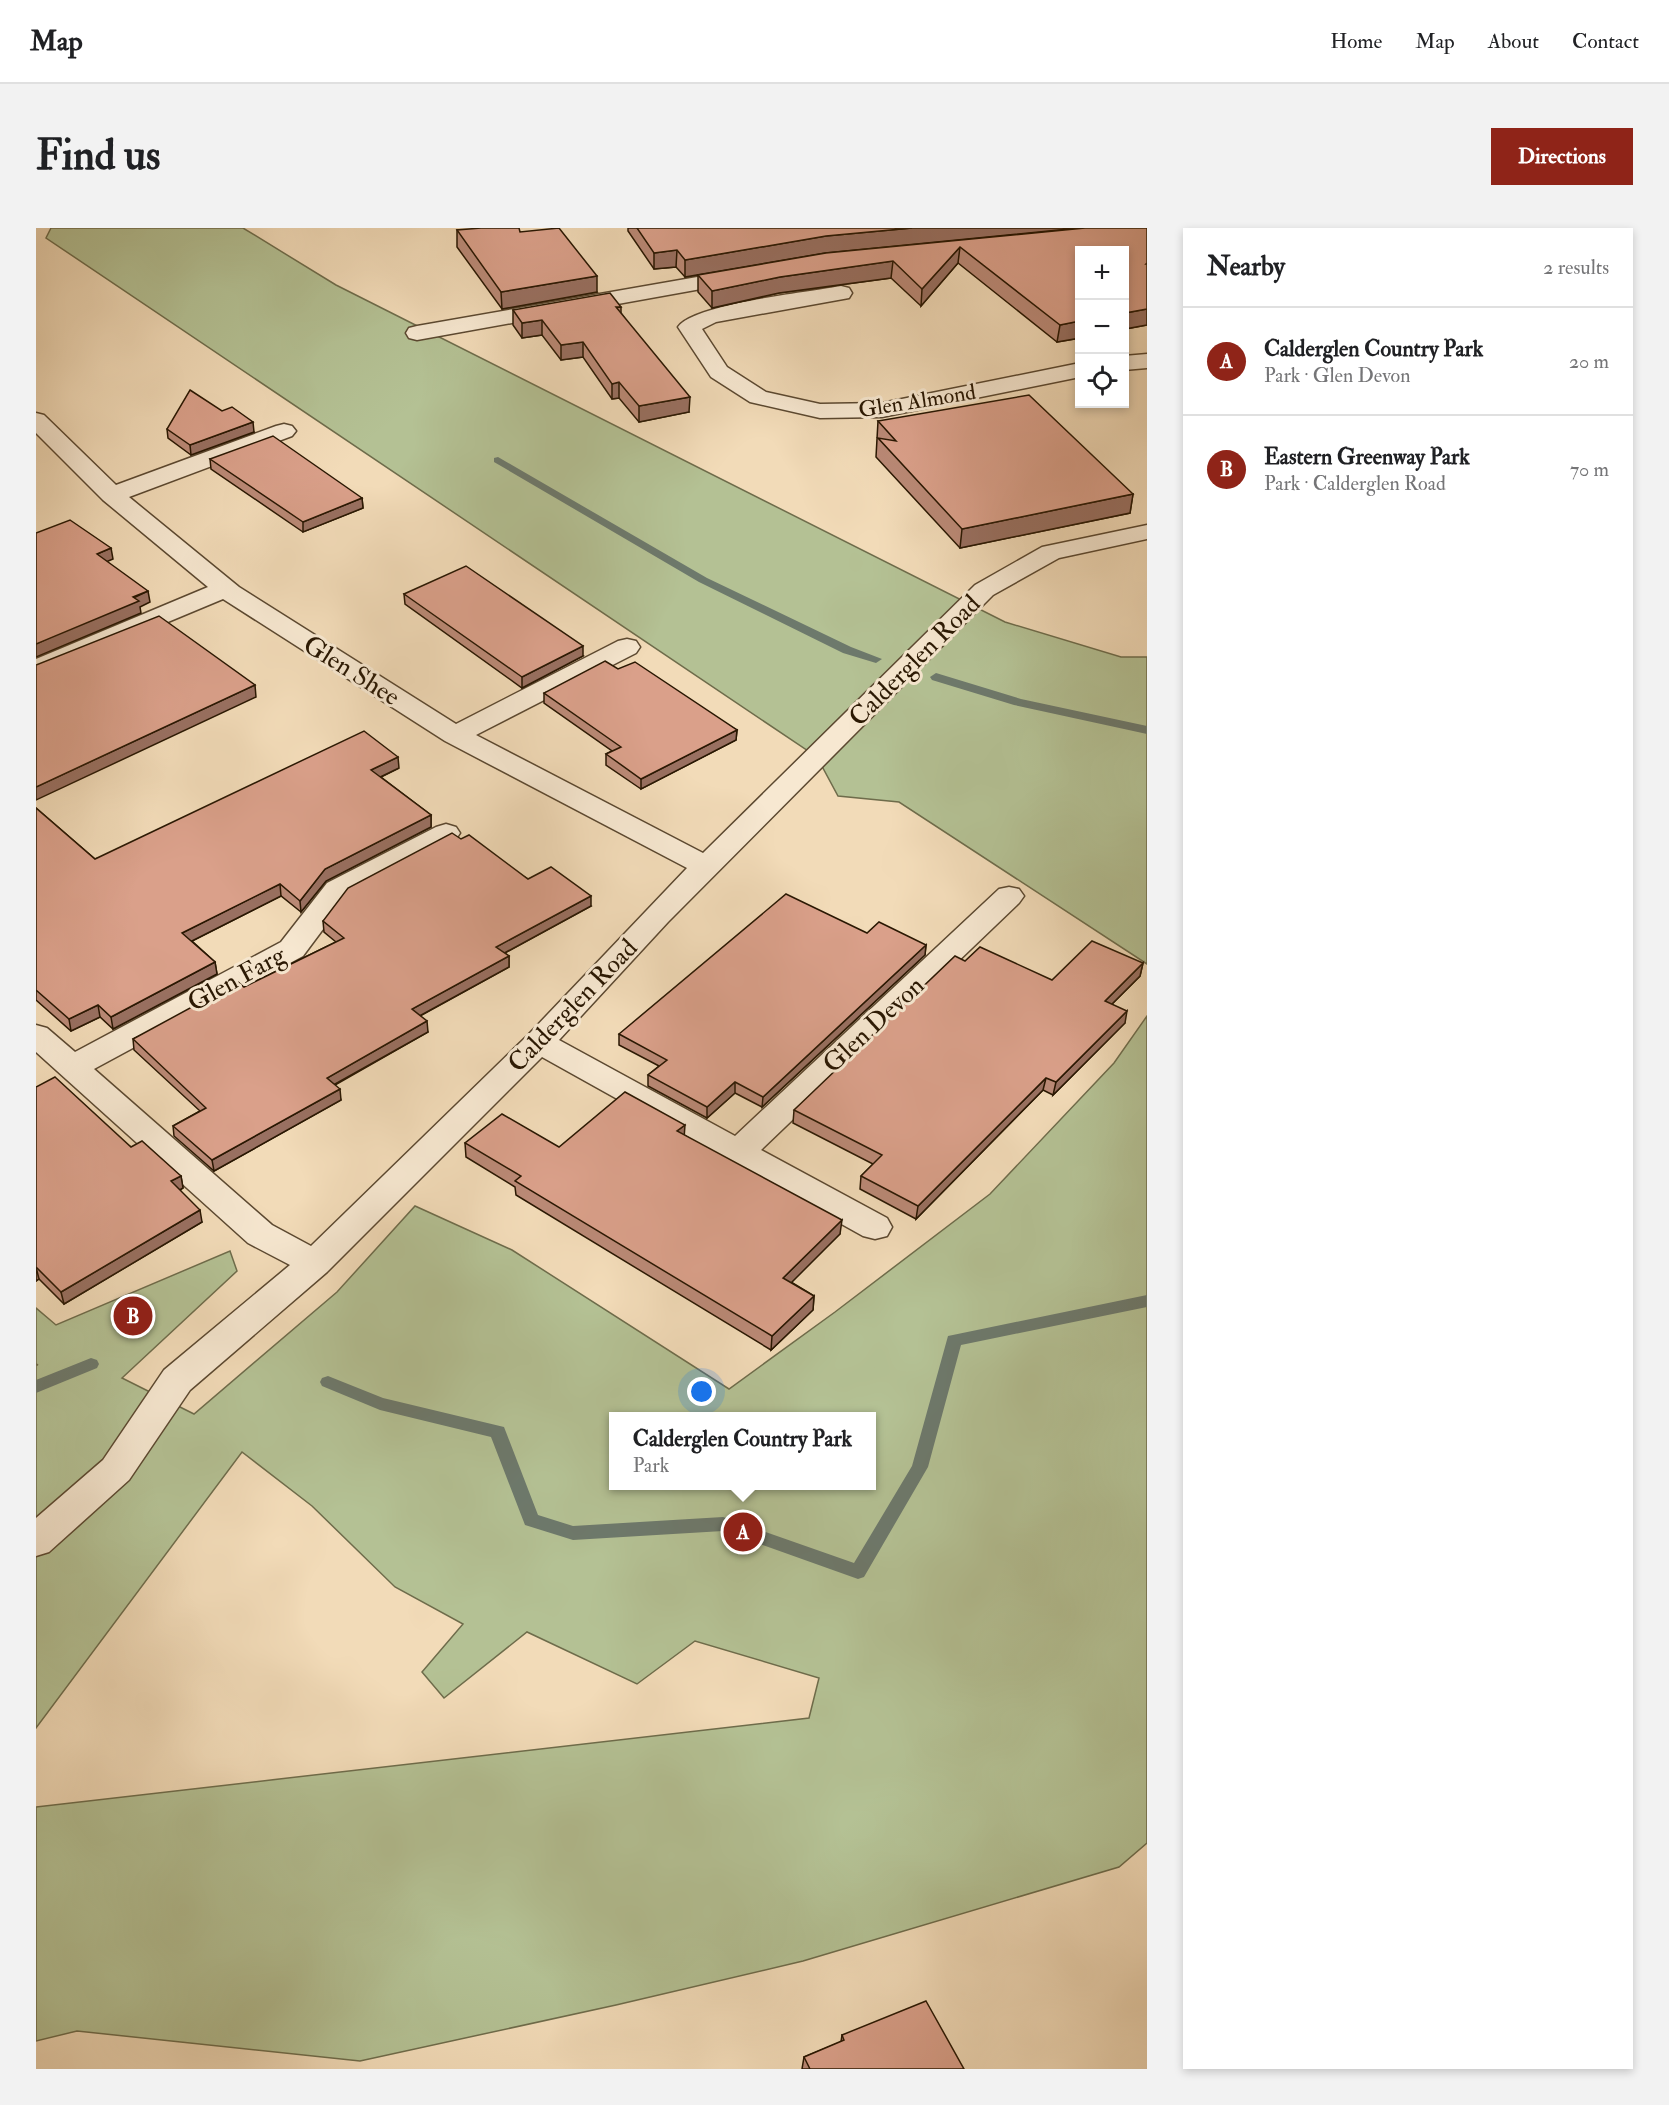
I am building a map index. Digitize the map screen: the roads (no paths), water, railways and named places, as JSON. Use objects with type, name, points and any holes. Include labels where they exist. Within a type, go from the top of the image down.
[{"type":"street","points":[[417,333],[763,272]]},
{"type":"street","name":"Glen Almond","points":[[841,293],[710,316],[689,327],[719,372],[758,398],[820,411],[882,410],[1075,371]]},
{"type":"street","points":[[1129,363],[1147,361]]},
{"type":"street","name":"Glen Shee","points":[[36,420],[112,495],[224,589],[454,735],[706,867]]},
{"type":"street","points":[[112,495],[284,431]]},
{"type":"street","name":"Calderglen Road","points":[[36,1541],[116,1470],[177,1380],[315,1263],[539,1042],[657,915],[984,590],[1051,552],[1147,532]]},
{"type":"street","points":[[36,669],[224,589]]},
{"type":"street","points":[[454,735],[627,647]]},
{"type":"street","name":"Glen Farg","points":[[72,1067],[292,949],[337,890],[446,833]]},
{"type":"street","name":"Glen Devon","points":[[737,1153],[1009,896]]},
{"type":"street","points":[[37,1039],[72,1067],[260,1234],[315,1263]]},
{"type":"street","points":[[539,1042],[875,1227]]},
{"type":"waterway","points":[[498,460],[703,580],[847,650],[876,659]]},
{"type":"waterway","points":[[936,677],[1018,702],[1147,730]]},
{"type":"waterway","points":[[328,1382],[380,1404],[498,1432],[531,1520],[573,1533],[723,1524],[858,1572],[920,1467],[954,1340],[1147,1301]]},
{"type":"waterway","points":[[36,1387],[91,1364]]},
{"type":"place","name":"Eastern Greenway Park","points":[[133,1316]]},
{"type":"place","name":"Calderglen Country Park","points":[[743,1532]]}]
